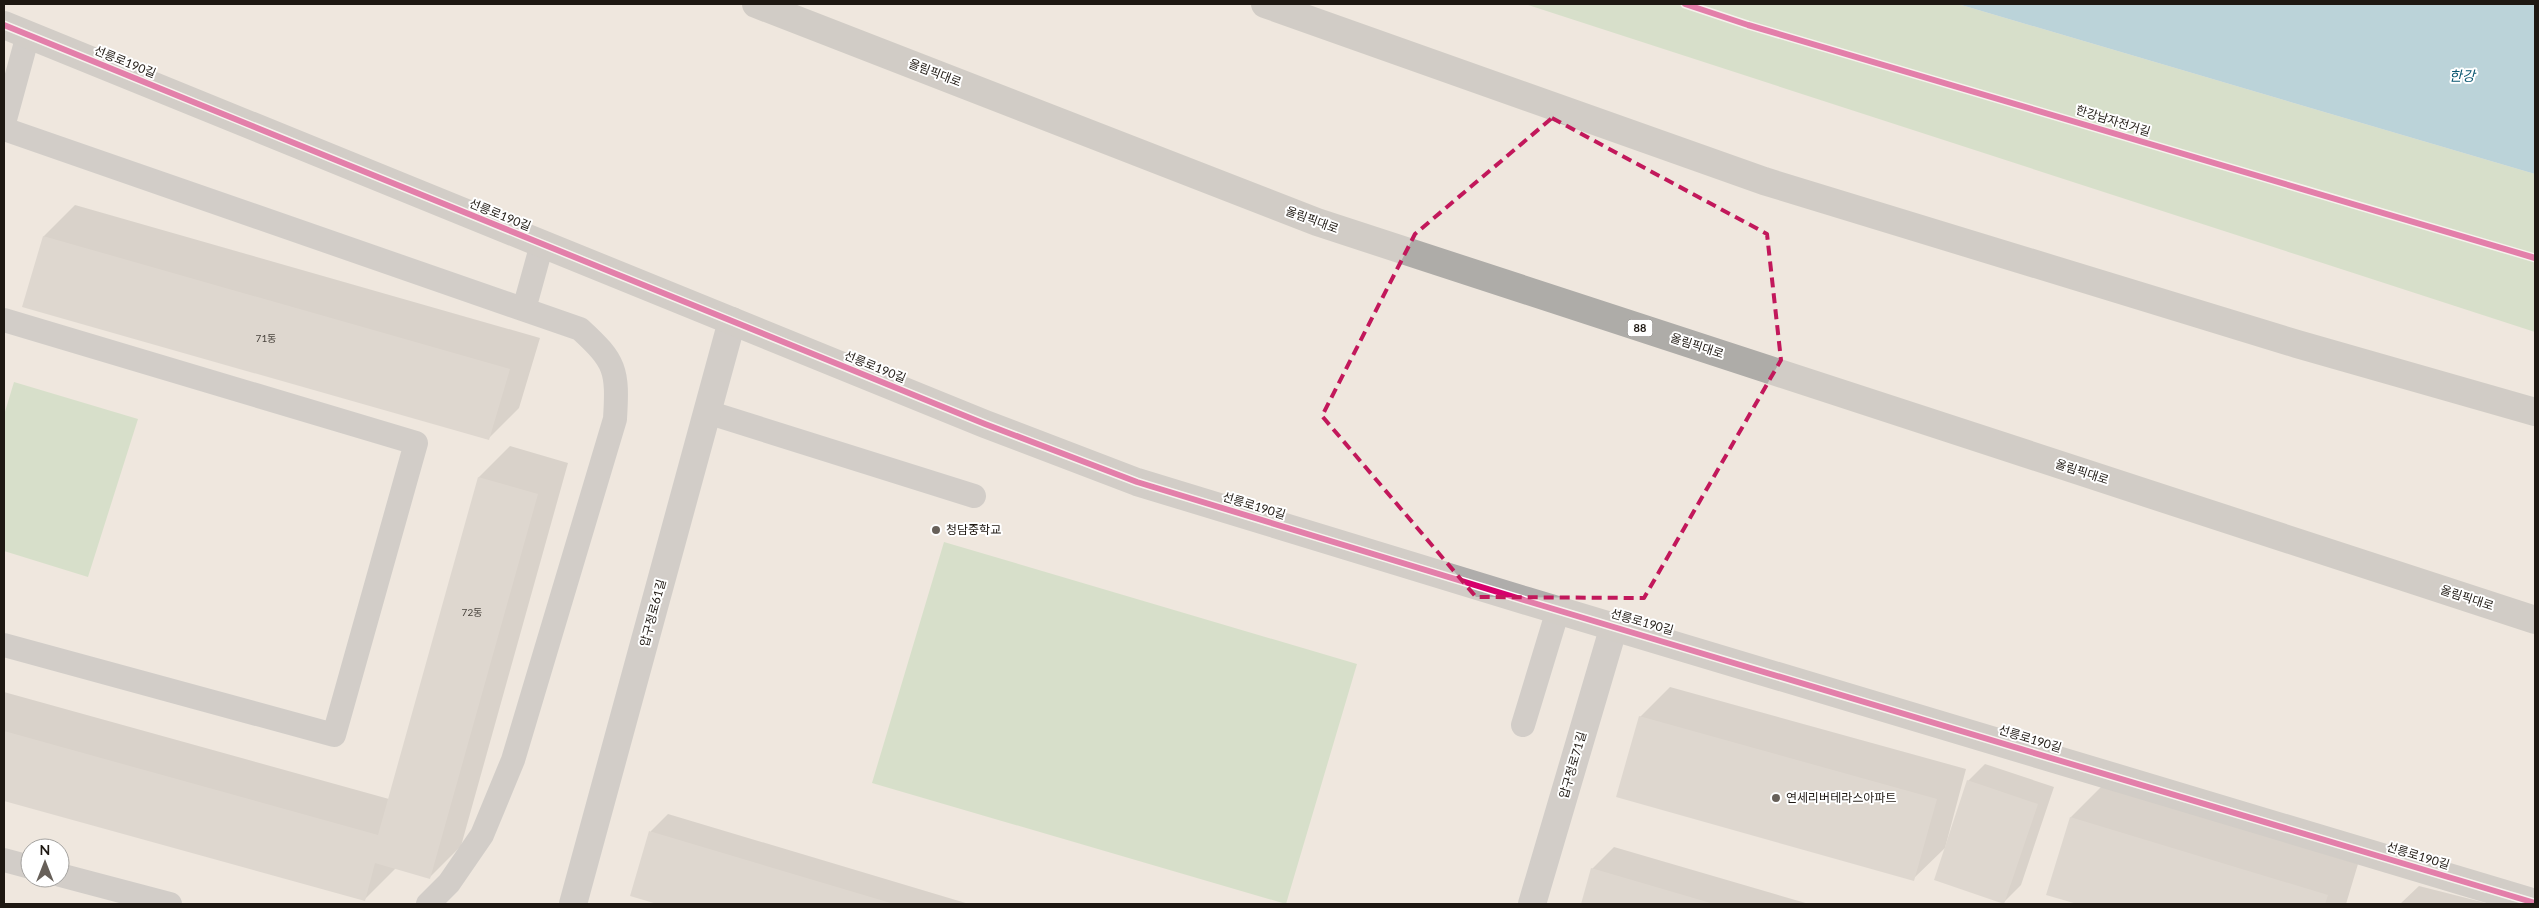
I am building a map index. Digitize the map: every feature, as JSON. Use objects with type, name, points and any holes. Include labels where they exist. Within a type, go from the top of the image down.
[{"type":"highway","name":"올림픽대로","points":[[756,4],[1316,222],[2535,620]]},
{"type":"highway","points":[[1265,4],[1764,181],[2297,344],[2535,412]]},
{"type":"street","name":"선릉로190길","points":[[16,30],[985,424],[1137,482],[2525,902]]},
{"type":"street","name":"압구정로61길","points":[[574,904],[732,321]]},
{"type":"street","name":"압구정로71길","points":[[1532,904],[1614,626]]},
{"type":"lane","points":[[4,123],[16,30]]},
{"type":"lane","points":[[4,129],[580,329],[605,352],[618,381],[615,418],[513,760],[482,835],[449,883],[428,904]]},
{"type":"lane","points":[[524,309],[542,244]]},
{"type":"lane","points":[[4,320],[416,443],[334,735],[4,645]]},
{"type":"lane","points":[[707,412],[974,496]]},
{"type":"lane","points":[[1522,725],[1558,610]]},
{"type":"lane","points":[[4,860],[20,864]]},
{"type":"lane","points":[[70,878],[170,904]]},
{"type":"highlighted area","points":[[1552,118],[1767,234],[1781,360],[1644,598],[1476,597],[1322,416],[1415,234]]},
{"type":"green space","points":[[1525,4],[1958,4],[2535,174],[2535,332]]},
{"type":"green space","points":[[14,382],[138,419],[88,577],[4,551],[4,415]]},
{"type":"green space","points":[[944,542],[1357,664],[1286,904],[872,783]]},
{"type":"water","name":"한강","points":[[1958,4],[2535,4],[2535,174]]},
{"type":"building","points":[[43,236],[510,369],[489,440],[22,307]]},
{"type":"building","points":[[478,477],[538,494],[430,879],[375,863],[365,901],[4,801],[4,731],[378,835]]},
{"type":"building","name":"연세리버테라스아파트","points":[[1639,716],[1937,799],[1914,881],[1616,797]]},
{"type":"building","points":[[1967,780],[2038,804],[2004,904],[1934,880]]},
{"type":"building","points":[[2070,817],[2328,895],[2325,904],[2077,904],[2046,895]]},
{"type":"building","points":[[649,831],[894,904],[657,904],[630,896]]},
{"type":"building","points":[[1591,868],[1714,904],[1581,904]]},
{"type":"cycle path","name":"한강남자전거길","points":[[1685,4],[1748,25],[2535,258]]},
{"type":"cycle path","points":[[4,25],[985,424],[1137,482],[2535,903]]},
{"type":"place","name":"청담중학교","points":[[936,530]]},
{"type":"place","name":"연세리버테라스아파트","points":[[1776,798]]}]
